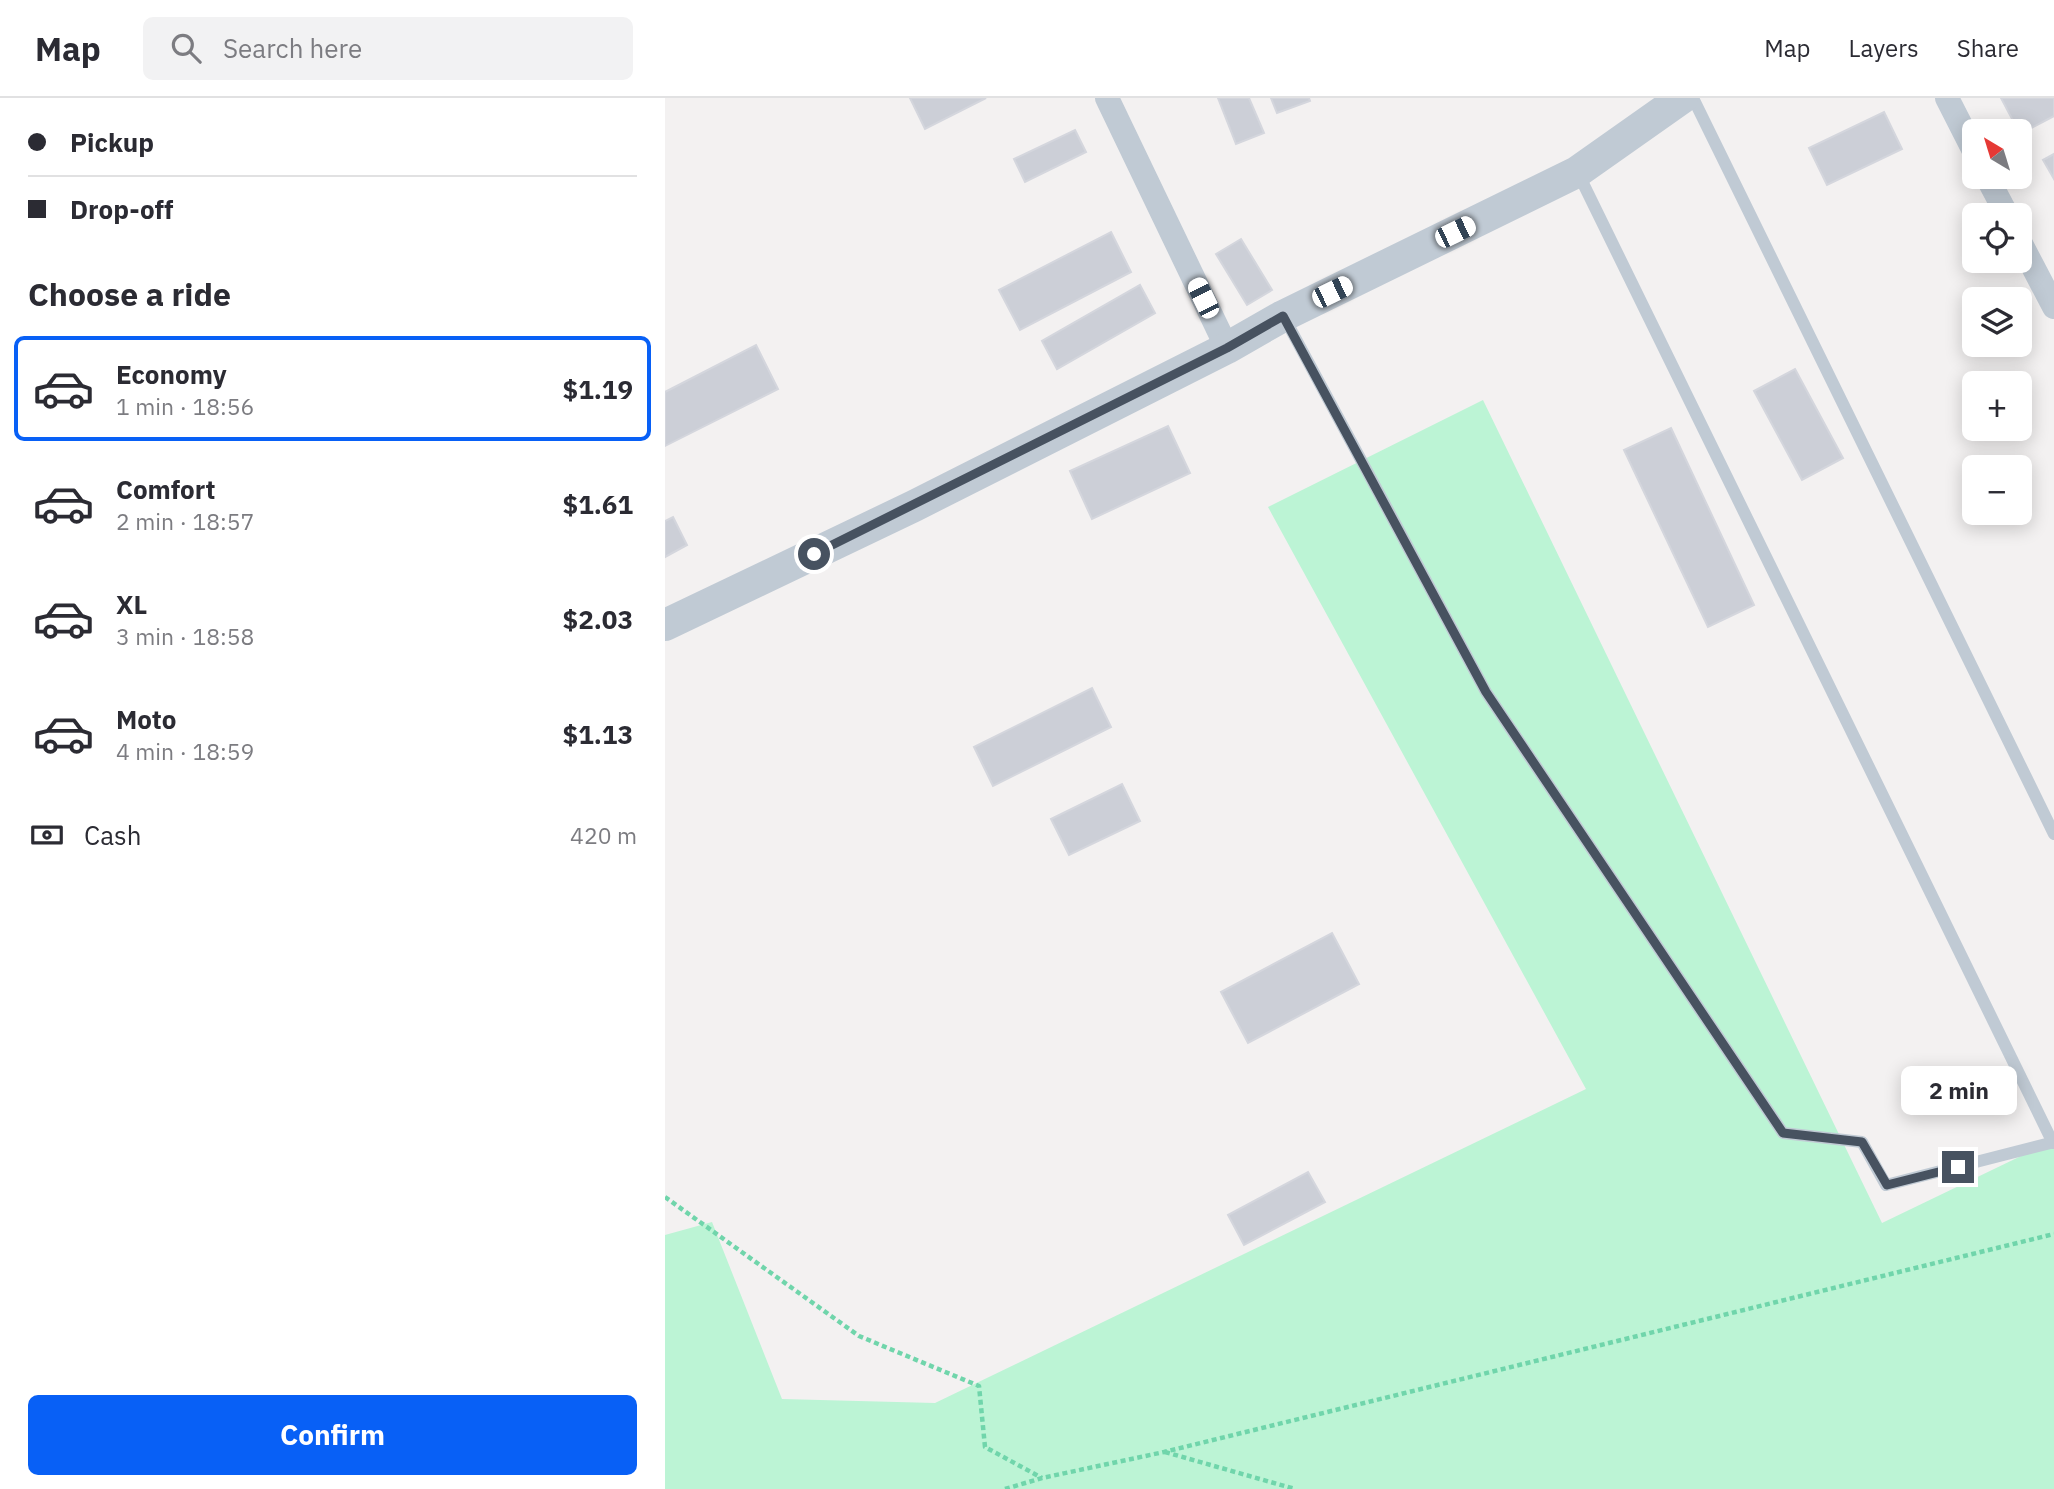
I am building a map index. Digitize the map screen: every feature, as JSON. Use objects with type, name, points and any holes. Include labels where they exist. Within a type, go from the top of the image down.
[{"type":"street","points":[[1107,98],[1227,348]]},
{"type":"street","points":[[665,625],[913,506],[1227,348],[1283,316],[1577,172],[1682,98]]},
{"type":"street","points":[[1947,98],[1962,127]]},
{"type":"street","points":[[2032,265],[2054,307]]},
{"type":"lane","points":[[1693,98],[2054,834]]},
{"type":"lane","points":[[1283,316],[1486,692],[1783,1133],[1862,1142],[1887,1185],[2054,1143],[1577,172]]},
{"type":"path","points":[[665,1197],[859,1336],[979,1386],[985,1447],[1042,1478]]},
{"type":"path","points":[[1005,1489],[2054,1234]]},
{"type":"path","points":[[1164,1452],[1296,1489]]},
{"type":"green space","points":[[1483,400],[1882,1223],[2054,1140],[2054,1489],[665,1489],[665,1235],[712,1222],[782,1399],[935,1403],[1586,1089],[1268,507]]},
{"type":"building","points":[[910,98],[986,98],[925,129]]},
{"type":"building","points":[[1218,98],[1249,98],[1264,133],[1236,144]]},
{"type":"building","points":[[1271,98],[1309,98],[1310,101],[1277,113]]},
{"type":"building","points":[[2001,98],[2054,98],[2054,116],[2032,128],[2032,119],[2012,119]]},
{"type":"building","points":[[1884,112],[1902,149],[1827,185],[1809,148]]},
{"type":"building","points":[[1075,130],[1086,152],[1025,182],[1014,159]]},
{"type":"building","points":[[2054,154],[2054,179],[2043,160]]},
{"type":"building","points":[[1111,232],[1131,272],[1020,330],[999,290]]},
{"type":"building","points":[[1241,239],[1272,290],[1247,305],[1216,254]]},
{"type":"building","points":[[1140,285],[1155,313],[1057,369],[1042,341]]},
{"type":"building","points":[[756,345],[778,389],[665,446],[665,392]]},
{"type":"building","points":[[1795,369],[1843,458],[1802,480],[1754,391]]},
{"type":"building","points":[[1168,426],[1190,473],[1092,519],[1070,471]]},
{"type":"building","points":[[1671,428],[1754,605],[1708,627],[1624,450]]},
{"type":"building","points":[[673,517],[687,545],[665,557],[665,521]]},
{"type":"building","points":[[1092,688],[1111,727],[993,786],[974,747]]},
{"type":"building","points":[[1122,784],[1140,821],[1069,855],[1051,819]]},
{"type":"building","points":[[1332,933],[1359,984],[1248,1043],[1221,992]]},
{"type":"building","points":[[1308,1172],[1325,1202],[1244,1245],[1228,1215]]},
{"type":"route","points":[[814,554],[1227,348],[1283,316],[1486,692],[1783,1133],[1862,1142],[1887,1185],[1958,1167]]}]
